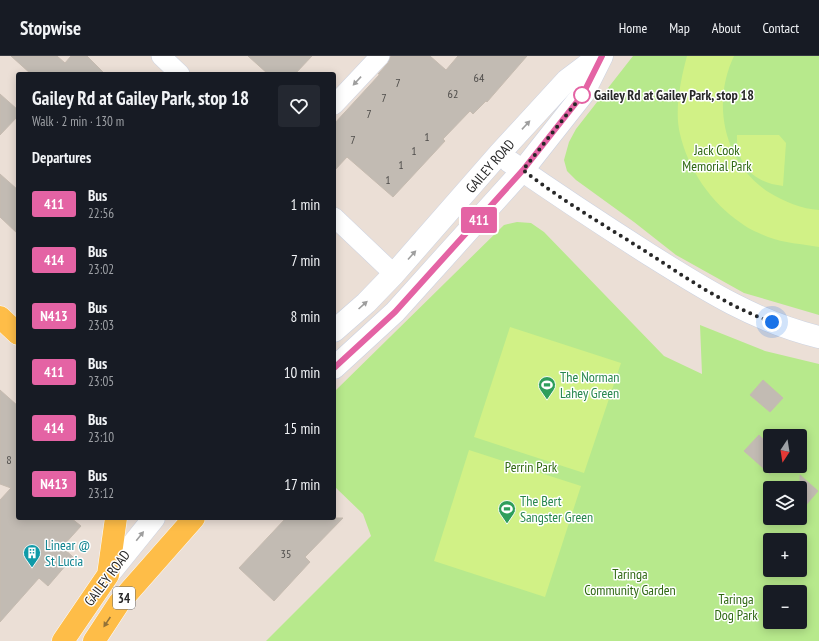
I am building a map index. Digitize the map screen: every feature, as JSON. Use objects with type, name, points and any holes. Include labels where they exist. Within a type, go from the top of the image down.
[{"type":"main road","name":"GAILEY ROAD","points":[[336,329],[366,303],[394,274],[499,154],[567,80],[600,56]]},
{"type":"main road","name":"GAILEY ROAD","points":[[336,366],[395,312],[523,170],[583,94],[600,56]]},
{"type":"main road","points":[[499,154],[616,233],[710,293],[760,318],[819,337]]},
{"type":"main road","points":[[0,317],[16,332]]},
{"type":"main road","name":"34","points":[[108,575],[116,520]]},
{"type":"main road","name":"GAILEY ROAD","points":[[63,641],[108,575],[152,520]]},
{"type":"main road","name":"GAILEY ROAD","points":[[94,641],[119,604],[187,520]]},
{"type":"street","points":[[161,56],[178,72]]},
{"type":"street","points":[[336,103],[380,56]]},
{"type":"street","points":[[336,219],[394,274]]},
{"type":"green space","name":"Jack Cook Memorial Park","points":[[633,56],[819,56],[819,315],[744,293],[676,255],[576,180],[567,171],[564,160],[569,142],[576,129]]},
{"type":"green space","points":[[687,56],[734,56],[727,74],[723,94],[723,113],[726,132],[732,150],[754,181],[770,193],[794,204],[819,210],[819,247],[780,241],[750,229],[720,206],[702,184],[689,160],[678,125],[679,95]]},
{"type":"green space","points":[[737,135],[779,135],[786,143],[783,186],[763,181],[749,171],[743,164],[740,155]]},
{"type":"green space","name":"Perrin Park","points":[[517,222],[531,223],[544,232],[664,356],[702,374],[700,325],[765,351],[819,364],[819,641],[266,641],[371,536],[363,514],[336,488],[336,390],[504,225]]},
{"type":"green space","name":"The Norman Lahey Green","points":[[510,327],[621,363],[584,473],[474,437]]},
{"type":"green space","name":"The Bert Sangster Green","points":[[469,450],[581,486],[545,597],[434,561]]},
{"type":"building","points":[[11,56],[57,56],[65,63],[71,56],[87,56],[103,72],[29,72]]},
{"type":"building","points":[[248,56],[312,56],[297,72],[266,72]]},
{"type":"building","points":[[391,56],[430,56],[446,70],[458,56],[527,56],[487,102],[486,101],[473,114],[470,111],[443,139],[445,141],[393,197],[347,157],[336,169],[336,122],[380,74],[378,74],[388,63]]},
{"type":"building","points":[[0,94],[16,108],[16,118],[0,135]]},
{"type":"building","points":[[0,174],[16,188],[16,232],[0,217]]},
{"type":"building","points":[[763,380],[783,398],[770,412],[750,395]]},
{"type":"building","name":"Linear @ St Lucia","points":[[0,390],[16,404],[16,520],[74,520],[81,526],[62,547],[73,557],[48,586],[39,578],[0,622],[0,500],[11,488],[0,484]]},
{"type":"building","points":[[759,435],[763,439],[763,468],[744,451]]},
{"type":"building","points":[[800,475],[807,481],[800,481]]},
{"type":"building","points":[[807,481],[818,491],[807,504]]},
{"type":"building","points":[[336,518],[343,518],[305,557],[310,562],[274,601],[239,568],[284,520],[336,520]]},
{"type":"bus line","name":"411","points":[[336,366],[395,312],[523,170],[583,94],[602,56]]},
{"type":"place","name":"Gailey Rd at Gailey Park, stop 18","points":[[582,95]]},
{"type":"place","name":"The Norman Lahey Green","points":[[547,400]]},
{"type":"place","name":"The Bert Sangster Green","points":[[507,524]]},
{"type":"place","name":"Linear @ St Lucia","points":[[32,568]]},
{"type":"route","points":[[582,95],[583,94],[523,170],[534,179],[616,233],[710,293],[760,318],[772,322]]},
{"type":"park label","name":"Taringa Community Garden","points":[[630,582]]},
{"type":"park label","name":"Taringa Dog Park","points":[[736,608]]}]
